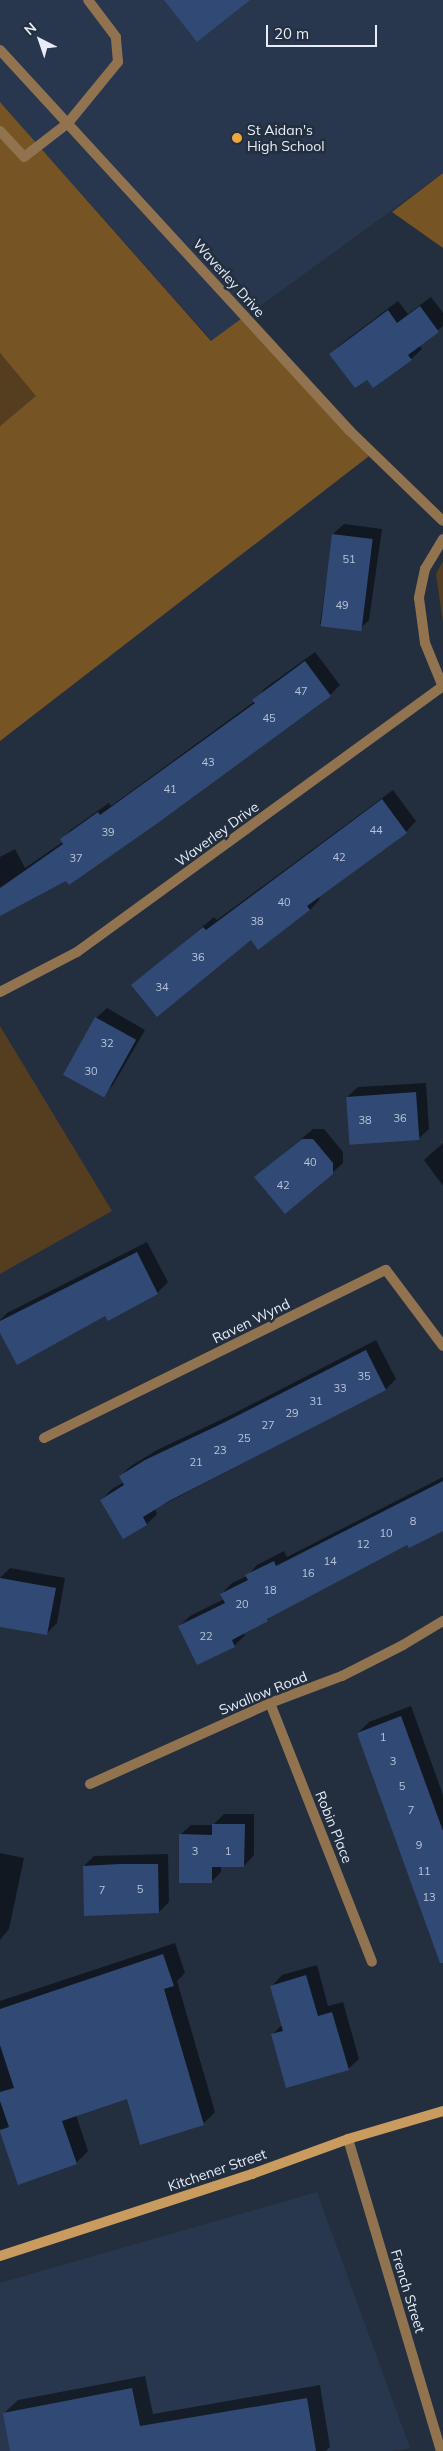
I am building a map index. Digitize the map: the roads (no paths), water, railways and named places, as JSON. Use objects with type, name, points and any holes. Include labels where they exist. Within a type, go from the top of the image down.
[{"type":"street","points":[[0,131],[24,158],[68,122],[118,62],[116,37],[88,0]]},
{"type":"street","name":"Waverley Drive","points":[[0,50],[350,432],[443,521]]},
{"type":"street","name":"Waverley Drive","points":[[0,992],[77,952],[443,687],[425,643],[419,598],[425,569],[443,539]]},
{"type":"street","name":"Raven Wynd","points":[[44,1438],[386,1270],[443,1346]]},
{"type":"street","name":"Swallow Road","points":[[90,1784],[270,1703],[342,1676],[403,1645],[443,1621]]},
{"type":"street","name":"Robin Place","points":[[270,1703],[372,1962]]},
{"type":"street","name":"Kitchener Street","points":[[0,2256],[252,2174],[348,2139],[443,2111]]},
{"type":"street","name":"French Street","points":[[348,2139],[441,2451]]},
{"type":"place","name":"St Aidan's High School","points":[[237,138]]}]
